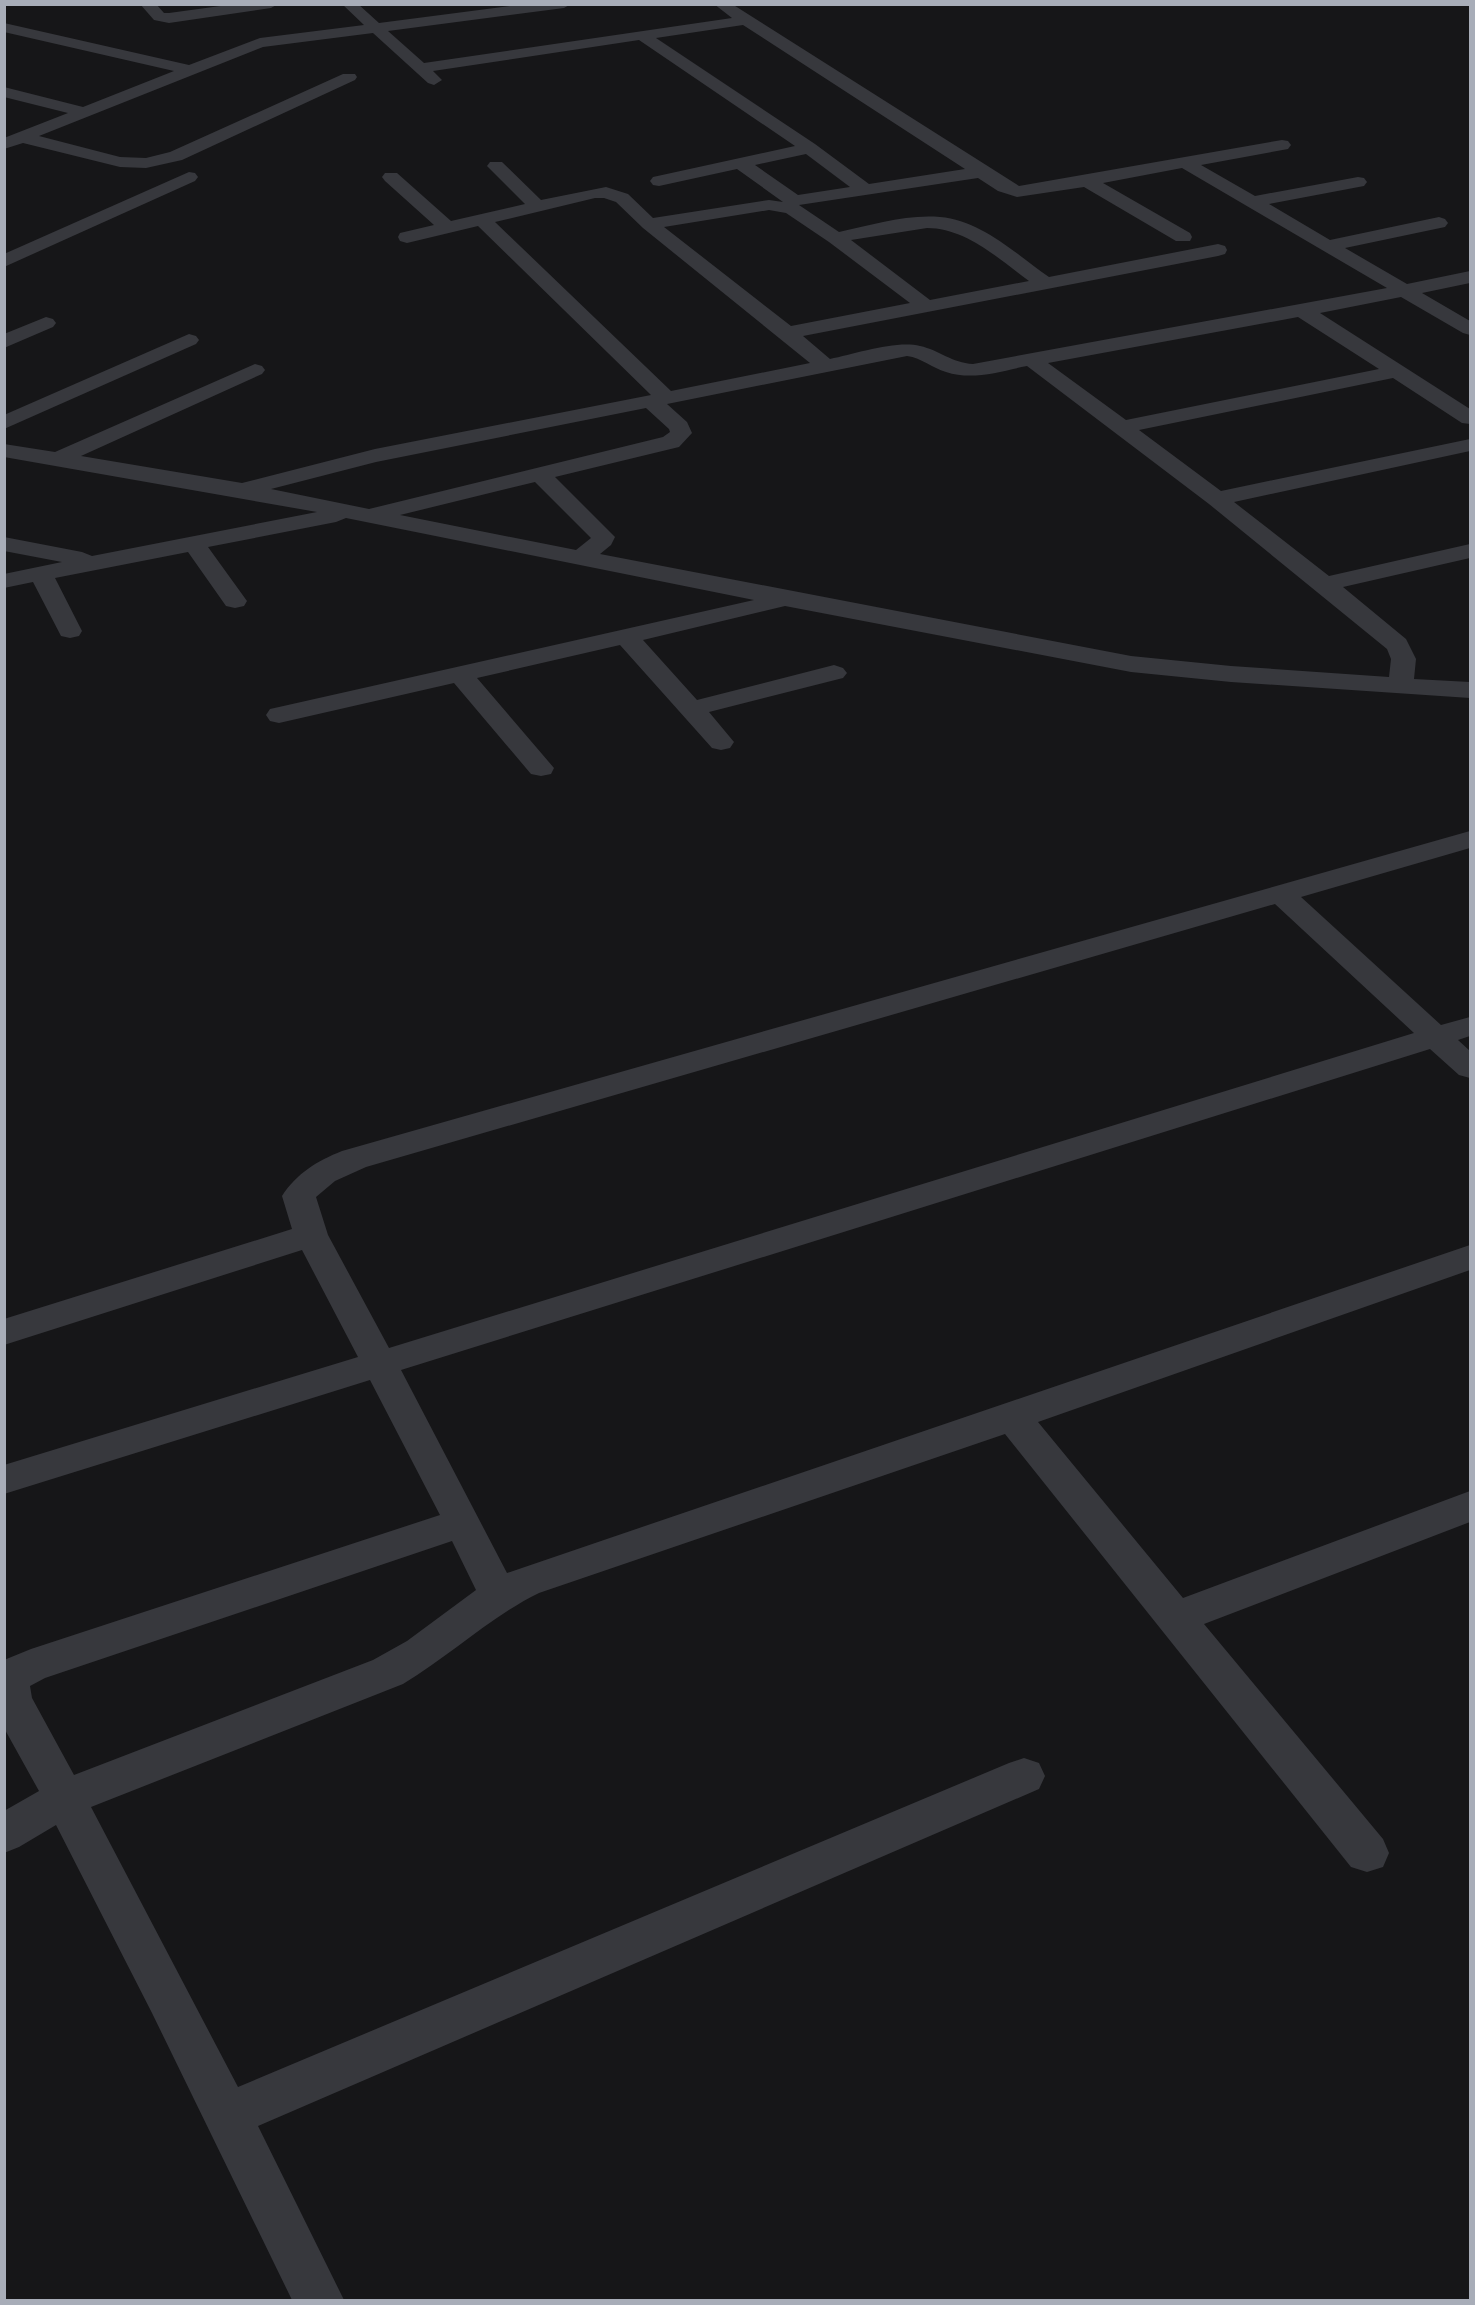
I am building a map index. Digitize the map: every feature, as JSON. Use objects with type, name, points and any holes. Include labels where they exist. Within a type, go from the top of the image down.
[{"type":"street","points":[[147,4],[159,17],[169,18],[271,4]]},
{"type":"street","points":[[349,4],[434,80]]},
{"type":"street","points":[[4,144],[260,43],[564,4]]},
{"type":"street","points":[[721,4],[1004,187],[1017,192],[1089,182],[1282,145]]},
{"type":"street","points":[[420,68],[747,20]]},
{"type":"street","points":[[4,27],[189,70]]},
{"type":"street","points":[[643,36],[809,148],[866,190]]},
{"type":"street","points":[[21,137],[120,162],[146,163],[176,156],[349,77]]},
{"type":"street","points":[[4,92],[84,112]]},
{"type":"street","points":[[659,181],[809,148]]},
{"type":"street","points":[[739,162],[794,200],[982,172]]},
{"type":"street","points":[[1187,164],[1470,329]]},
{"type":"street","points":[[496,166],[537,206]]},
{"type":"street","points":[[4,261],[189,177]]},
{"type":"street","points":[[391,177],[448,228]]},
{"type":"street","points":[[1089,182],[1184,237]]},
{"type":"street","points":[[1252,202],[1358,182]]},
{"type":"street","points":[[407,237],[606,192],[622,198],[649,224],[788,333],[827,367]]},
{"type":"street","points":[[649,224],[782,205],[836,238],[926,306]]},
{"type":"street","points":[[4,581],[358,514],[660,446],[678,438],[681,433],[679,427],[660,400],[482,220]]},
{"type":"street","points":[[836,238],[931,222],[951,223],[1047,283]]},
{"type":"street","points":[[1327,246],[1438,223]]},
{"type":"street","points":[[788,333],[1218,250]]},
{"type":"street","points":[[241,490],[375,456],[907,350],[927,353],[944,366],[955,370],[984,368],[1470,277]]},
{"type":"street","points":[[1301,310],[1470,418]]},
{"type":"street","points":[[4,342],[46,324]]},
{"type":"street","points":[[4,423],[189,340]]},
{"type":"street","points":[[1030,359],[1216,499],[1325,584],[1397,644],[1403,652],[1404,660],[1400,684]]},
{"type":"street","points":[[57,459],[255,370]]},
{"type":"street","points":[[1122,427],[1397,371]]},
{"type":"street","points":[[1216,499],[1470,445]]},
{"type":"street","points":[[4,450],[241,490],[787,599],[1131,664],[1231,674],[1470,690]]},
{"type":"street","points":[[540,474],[603,537],[603,540],[581,558]]},
{"type":"street","points":[[4,544],[100,563]]},
{"type":"street","points":[[194,544],[235,601]]},
{"type":"street","points":[[1325,584],[1470,551]]},
{"type":"street","points":[[41,574],[70,632]]},
{"type":"street","points":[[279,716],[787,599]]},
{"type":"street","points":[[626,636],[721,742]]},
{"type":"street","points":[[691,709],[834,673]]},
{"type":"street","points":[[460,674],[541,768]]},
{"type":"street","points":[[498,1595],[463,1522],[312,1235],[299,1196],[308,1182],[333,1167],[354,1159],[1470,839]]},
{"type":"street","points":[[1280,893],[1470,1068]]},
{"type":"street","points":[[4,1480],[1470,1026]]},
{"type":"street","points":[[4,1332],[312,1235]]},
{"type":"street","points":[[4,1834],[65,1798],[388,1672],[422,1653],[498,1595],[525,1582],[1012,1417],[1470,1257]]},
{"type":"street","points":[[1012,1417],[1368,1853]]},
{"type":"street","points":[[1175,1618],[1470,1506]]},
{"type":"street","points":[[318,2301],[228,2115],[65,1798],[11,1700],[9,1682],[16,1674],[31,1666],[463,1522]]},
{"type":"street","points":[[228,2115],[1024,1776]]}]
